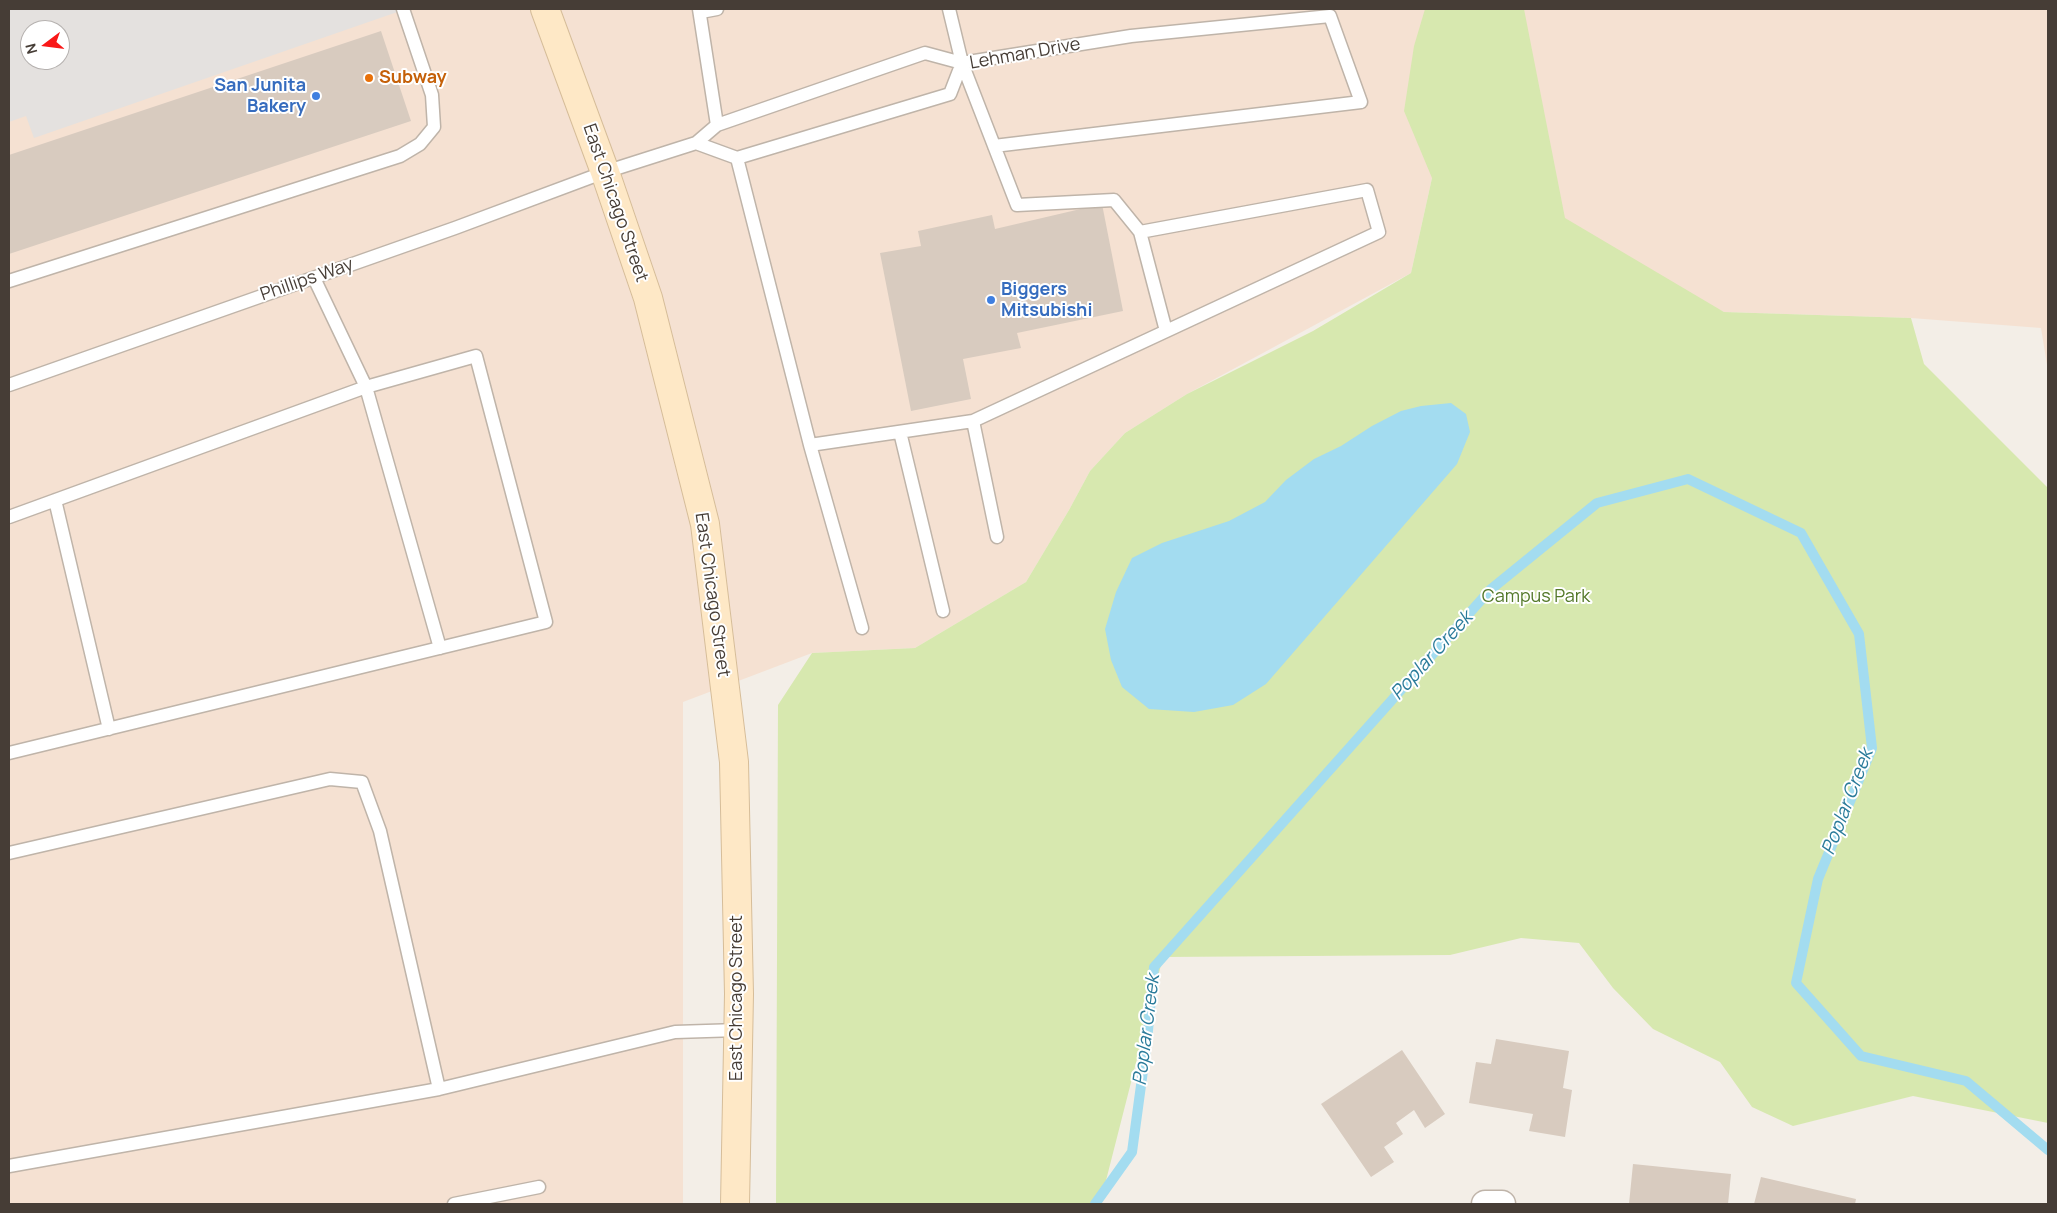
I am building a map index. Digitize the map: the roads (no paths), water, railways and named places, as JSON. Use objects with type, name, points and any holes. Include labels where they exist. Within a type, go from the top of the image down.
[{"type":"main road","name":"East Chicago Street","points":[[545,9],[605,172],[648,298],[705,524],[734,762],[739,994],[735,1204]]},
{"type":"street","points":[[1485,1204],[1502,1204]]},
{"type":"lane","points":[[9,281],[400,156],[420,144],[434,126],[432,95],[403,9]]},
{"type":"lane","points":[[717,9],[700,10],[717,125]]},
{"type":"lane","points":[[949,9],[962,63],[1018,205],[1114,200],[1140,232],[1166,331]]},
{"type":"lane","name":"Lehman Drive","points":[[737,158],[950,94],[962,63],[1131,36],[1330,16],[1361,102],[994,146]]},
{"type":"lane","points":[[605,172],[696,143],[717,125],[925,54],[962,63]]},
{"type":"lane","points":[[696,143],[737,158],[810,445],[862,628]]},
{"type":"lane","name":"Phillips Way","points":[[9,385],[314,278],[605,172]]},
{"type":"lane","points":[[810,445],[973,422],[1379,232],[1366,190],[1140,232]]},
{"type":"lane","points":[[314,278],[366,387],[440,648]]},
{"type":"lane","points":[[9,517],[366,387],[476,356],[546,622],[9,753]]},
{"type":"lane","points":[[973,422],[997,538]]},
{"type":"lane","points":[[900,432],[943,611]]},
{"type":"lane","points":[[55,500],[109,729]]},
{"type":"lane","points":[[9,853],[330,779],[362,782],[380,831],[439,1089]]},
{"type":"lane","points":[[9,1166],[439,1089],[675,1032],[738,1030]]},
{"type":"lane","points":[[454,1204],[539,1187]]},
{"type":"water","points":[[1451,403],[1466,414],[1470,432],[1457,464],[1266,684],[1233,705],[1194,712],[1149,709],[1122,687],[1111,660],[1105,629],[1116,592],[1132,558],[1162,543],[1229,521],[1265,502],[1286,480],[1314,459],[1341,446],[1372,426],[1401,411],[1421,406]]},
{"type":"waterway","name":"Poplar Creek","points":[[1095,1204],[1132,1152],[1147,1041],[1154,967],[1490,590],[1597,503],[1688,479],[1801,533],[1859,634],[1872,748],[1818,879],[1796,983],[1861,1056],[1966,1081],[2048,1150]]},
{"type":"place","name":"Subway","points":[[369,78]]},
{"type":"place","name":"San Junita Bakery","points":[[316,96]]},
{"type":"place","name":"Biggers Mitsubishi","points":[[991,300]]},
{"type":"park label","name":"Campus Park","points":[[1536,597]]}]
